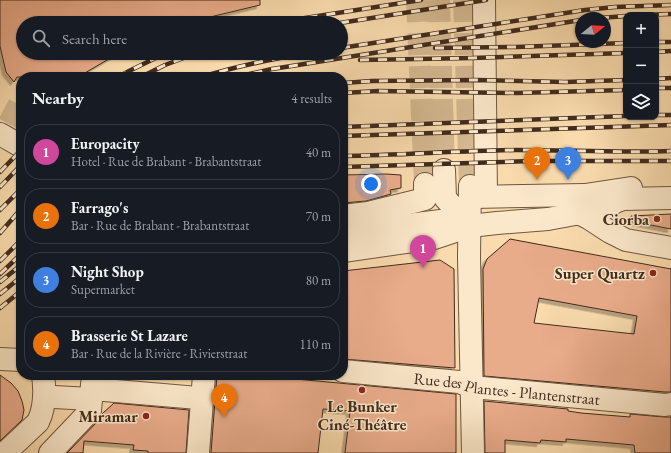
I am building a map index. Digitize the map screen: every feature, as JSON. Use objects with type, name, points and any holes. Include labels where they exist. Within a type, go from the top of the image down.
[{"type":"street","points":[[473,453],[469,257],[470,226],[484,198],[484,0]]},
{"type":"street","points":[[0,134],[16,143]]},
{"type":"street","points":[[444,170],[445,198],[470,226]]},
{"type":"street","points":[[484,198],[584,195],[631,188]]},
{"type":"street","points":[[587,216],[623,199],[671,198]]},
{"type":"street","points":[[348,215],[368,213],[415,202]]},
{"type":"street","points":[[348,250],[434,238],[470,226],[548,219],[575,214],[587,216],[610,232],[626,240],[671,248]]},
{"type":"street","points":[[348,232],[441,221],[470,226]]},
{"type":"street","points":[[0,358],[16,360]]},
{"type":"street","name":"Rue des Plantes - Plantenstraat","points":[[348,371],[458,382],[472,387],[665,405],[671,404]]},
{"type":"street","points":[[5,453],[38,422],[43,409],[44,380]]},
{"type":"street","points":[[198,453],[204,380]]},
{"type":"street","points":[[54,397],[92,388],[198,398]]},
{"type":"street","points":[[50,453],[90,411],[92,388]]},
{"type":"building","points":[[0,0],[260,0],[260,5],[214,16],[16,16],[16,60],[107,60],[87,72],[16,72],[16,79],[14,82],[6,72],[0,46]]},
{"type":"building","points":[[348,175],[401,175],[401,188],[390,190],[391,194],[366,201],[348,203]]},
{"type":"building","points":[[671,214],[671,229],[630,221],[631,216]]},
{"type":"building","points":[[510,239],[671,269],[671,392],[484,376],[483,269],[487,259]],"holes":[[[539,298],[637,316],[634,334],[534,323]]]},
{"type":"building","points":[[440,260],[454,269],[455,368],[348,359],[348,270]]},
{"type":"building","points":[[0,375],[11,383],[18,391],[24,410],[22,420],[0,441]]},
{"type":"building","points":[[217,380],[306,380],[456,394],[456,453],[345,453],[350,411],[323,409],[318,453],[211,453]]},
{"type":"building","points":[[484,401],[568,409],[568,411],[581,413],[630,417],[630,414],[671,417],[671,453],[635,453],[634,445],[566,439],[566,442],[541,440],[540,443],[505,440],[505,453],[485,453]]},
{"type":"building","name":"Miramar","points":[[114,403],[189,410],[186,453],[148,453],[148,451],[133,450],[134,445],[84,441],[83,453],[67,453],[99,420],[102,414]]},
{"type":"tunnel","points":[[417,0],[425,184]]},
{"type":"tunnel","points":[[439,0],[444,170]]},
{"type":"tunnel","points":[[464,0],[470,186]]},
{"type":"tunnel","points":[[4,109],[16,115]]},
{"type":"railway","points":[[318,16],[421,0]]},
{"type":"railway","points":[[348,22],[486,0]]},
{"type":"railway","points":[[348,47],[585,10],[615,7],[671,5]]},
{"type":"railway","points":[[659,14],[671,14]]},
{"type":"railway","points":[[611,17],[623,16]]},
{"type":"railway","points":[[348,57],[575,21]]},
{"type":"railway","points":[[659,42],[671,42]]},
{"type":"railway","points":[[435,48],[623,43]]},
{"type":"railway","points":[[659,52],[671,51]]},
{"type":"railway","points":[[360,60],[623,53]]},
{"type":"railway","points":[[127,72],[152,60]]},
{"type":"railway","points":[[151,72],[178,60]]},
{"type":"railway","points":[[218,72],[271,60]]},
{"type":"railway","points":[[258,72],[329,60]]},
{"type":"railway","points":[[659,79],[671,78]]},
{"type":"railway","points":[[348,83],[477,80],[565,82],[623,80]]},
{"type":"railway","points":[[659,88],[671,88]]},
{"type":"railway","points":[[348,93],[378,91],[517,93],[623,90]]},
{"type":"railway","points":[[659,115],[671,115]]},
{"type":"railway","points":[[348,127],[623,116]]},
{"type":"railway","points":[[348,136],[671,125]]},
{"type":"railway","points":[[348,156],[516,150],[632,152],[671,151]]},
{"type":"railway","points":[[0,172],[16,155]]},
{"type":"railway","points":[[348,167],[532,161],[671,161]]},
{"type":"railway","points":[[0,187],[16,170]]},
{"type":"railway","points":[[0,210],[16,194]]},
{"type":"railway","points":[[0,233],[16,215]]},
{"type":"railway","points":[[0,261],[16,245]]},
{"type":"railway","points":[[0,274],[16,259]]},
{"type":"railway","points":[[0,282],[16,269]]},
{"type":"railway","points":[[0,294],[16,281]]},
{"type":"railway","points":[[0,308],[16,295]]},
{"type":"place","name":"Farrago's","points":[[537,180]]},
{"type":"place","name":"Night Shop","points":[[568,180]]},
{"type":"place","name":"Ciorba","points":[[657,219]]},
{"type":"place","name":"Europacity","points":[[423,268]]},
{"type":"place","name":"Super Quartz","points":[[653,273]]},
{"type":"place","name":"Le Bunker Ciné-Théâtre","points":[[362,390]]},
{"type":"place","name":"Miramar","points":[[146,416]]},
{"type":"place","name":"Brasserie St Lazare","points":[[224,417]]}]
